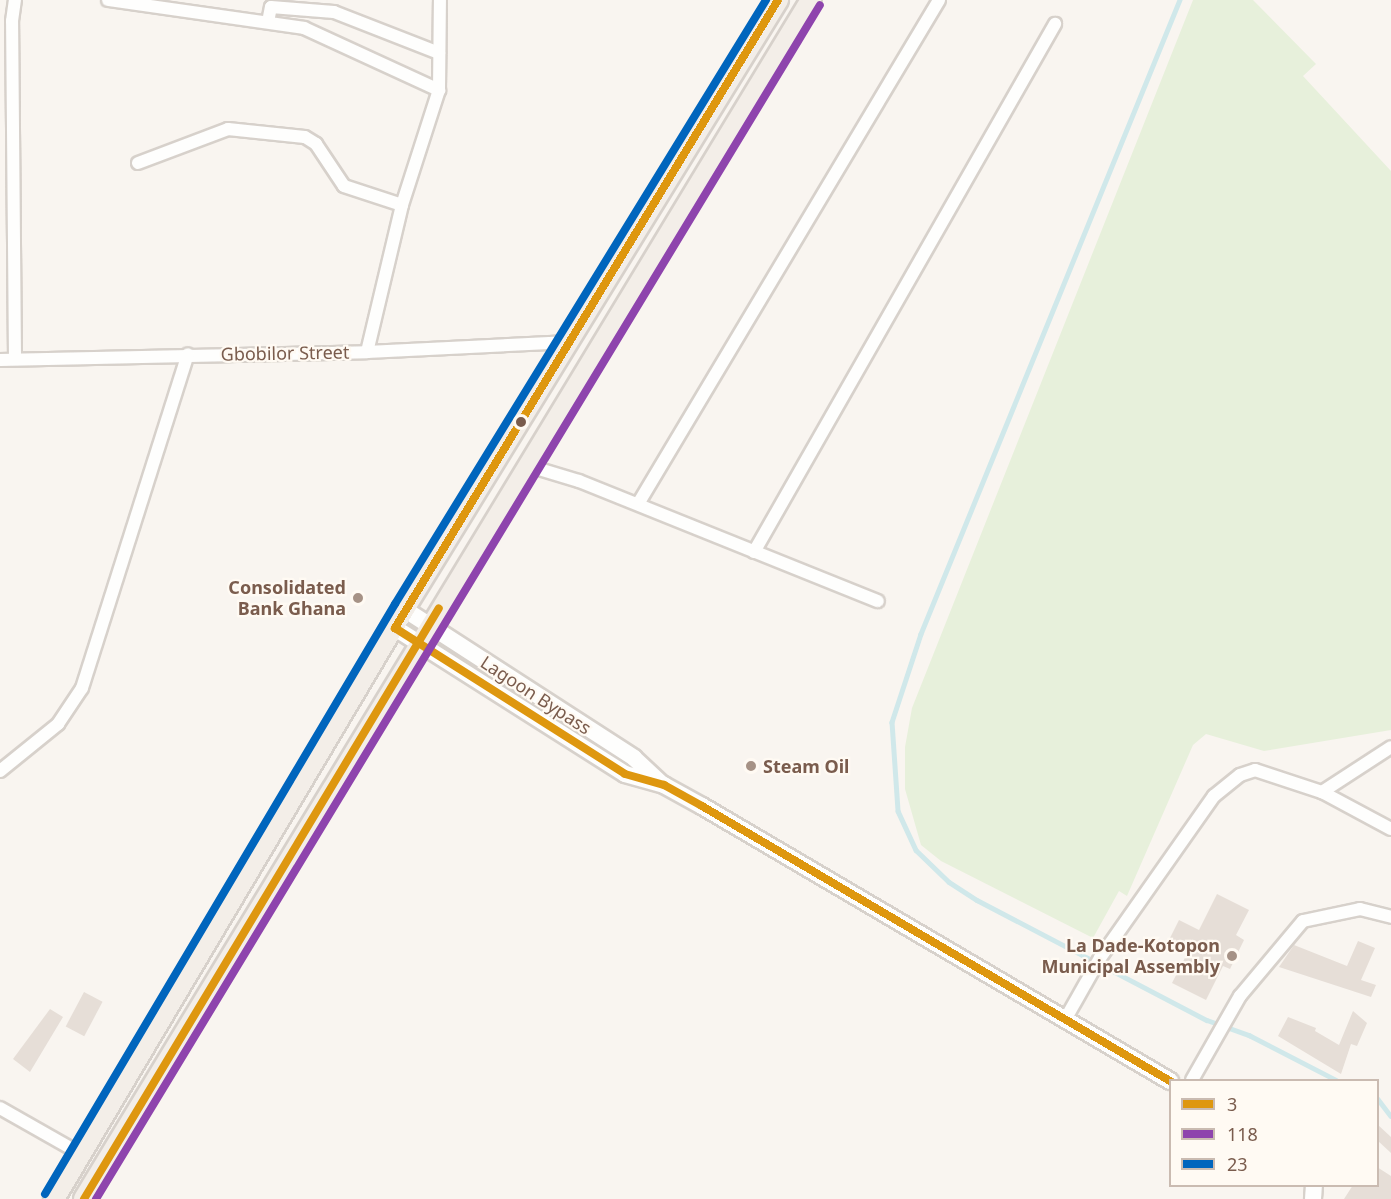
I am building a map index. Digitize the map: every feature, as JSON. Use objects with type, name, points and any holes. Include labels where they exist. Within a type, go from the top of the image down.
[{"type":"main road","points":[[54,1199],[395,628],[404,609],[778,0]]},
{"type":"main road","points":[[84,1199],[428,627],[529,466],[811,0]]},
{"type":"street","points":[[15,0],[12,21],[15,358]]},
{"type":"street","points":[[108,0],[304,28],[340,42],[440,90]]},
{"type":"street","points":[[367,352],[402,205],[440,90],[440,0]]},
{"type":"street","points":[[638,504],[939,0]]},
{"type":"street","points":[[268,22],[271,7],[334,12],[439,53]]},
{"type":"street","points":[[754,552],[1055,24]]},
{"type":"street","points":[[138,163],[228,129],[305,137],[316,144],[344,186],[402,205]]},
{"type":"street","name":"Gbobilor Street","points":[[0,360],[188,354],[367,352],[570,342]]},
{"type":"street","points":[[0,771],[58,724],[82,688],[188,354]]},
{"type":"street","points":[[529,466],[638,504],[878,601]]},
{"type":"street","name":"Lagoon Bypass","points":[[404,609],[428,627],[634,758],[664,785],[1169,1079]]},
{"type":"street","name":"Lagoon Bypass","points":[[395,628],[418,645],[625,774],[664,785]]},
{"type":"street","points":[[1322,792],[1391,747]]},
{"type":"street","points":[[1066,1018],[1097,963],[1214,796],[1240,775],[1255,770],[1322,792],[1391,829]]},
{"type":"street","points":[[1193,1079],[1217,1038],[1227,1015],[1283,940],[1303,921],[1360,909],[1391,917]]},
{"type":"street","points":[[0,1108],[81,1154]]},
{"type":"green space","points":[[1193,0],[1253,0],[1316,64],[1303,76],[1391,171],[1391,730],[1264,751],[1206,734],[1193,745],[1127,896],[1119,891],[1093,938],[941,861],[921,845],[905,789],[905,747],[912,708]]},
{"type":"building","points":[[1217,894],[1249,910],[1236,935],[1244,940],[1230,969],[1223,966],[1206,1000],[1172,983],[1189,950],[1169,940],[1179,920],[1199,930]]},
{"type":"building","points":[[1358,941],[1375,948],[1361,980],[1376,985],[1371,997],[1279,967],[1294,945],[1347,966]]},
{"type":"building","points":[[84,992],[103,1002],[84,1036],[66,1026]]},
{"type":"building","points":[[50,1009],[63,1017],[30,1072],[13,1059]]},
{"type":"building","points":[[1353,1011],[1367,1023],[1357,1046],[1351,1044],[1341,1074],[1278,1036],[1288,1017],[1316,1028],[1315,1031],[1339,1045]]},
{"type":"building","points":[[1379,1126],[1391,1137],[1391,1153],[1379,1142]]},
{"type":"building","points":[[1379,1168],[1391,1176],[1391,1199],[1344,1199],[1352,1187],[1379,1187]]},
{"type":"waterway","points":[[1180,0],[921,634],[892,722],[898,811],[916,850],[949,882],[977,900],[1207,1020],[1249,1035],[1334,1079]]},
{"type":"waterway","points":[[1379,1100],[1391,1116]]},
{"type":"transit line","name":"23","points":[[45,1194],[395,604],[766,0]]},
{"type":"transit line","name":"3","points":[[778,0],[395,628],[625,774],[664,785],[702,806],[1169,1080]]},
{"type":"transit line","name":"118","points":[[96,1199],[820,5]]},
{"type":"transit line","name":"3","points":[[84,1199],[439,608]]},
{"type":"place","name":"Consolidated Bank Ghana","points":[[358,598]]},
{"type":"place","name":"Steam Oil","points":[[751,766]]},
{"type":"place","name":"La Dade-Kotopon Municipal Assembly","points":[[1232,956]]}]
